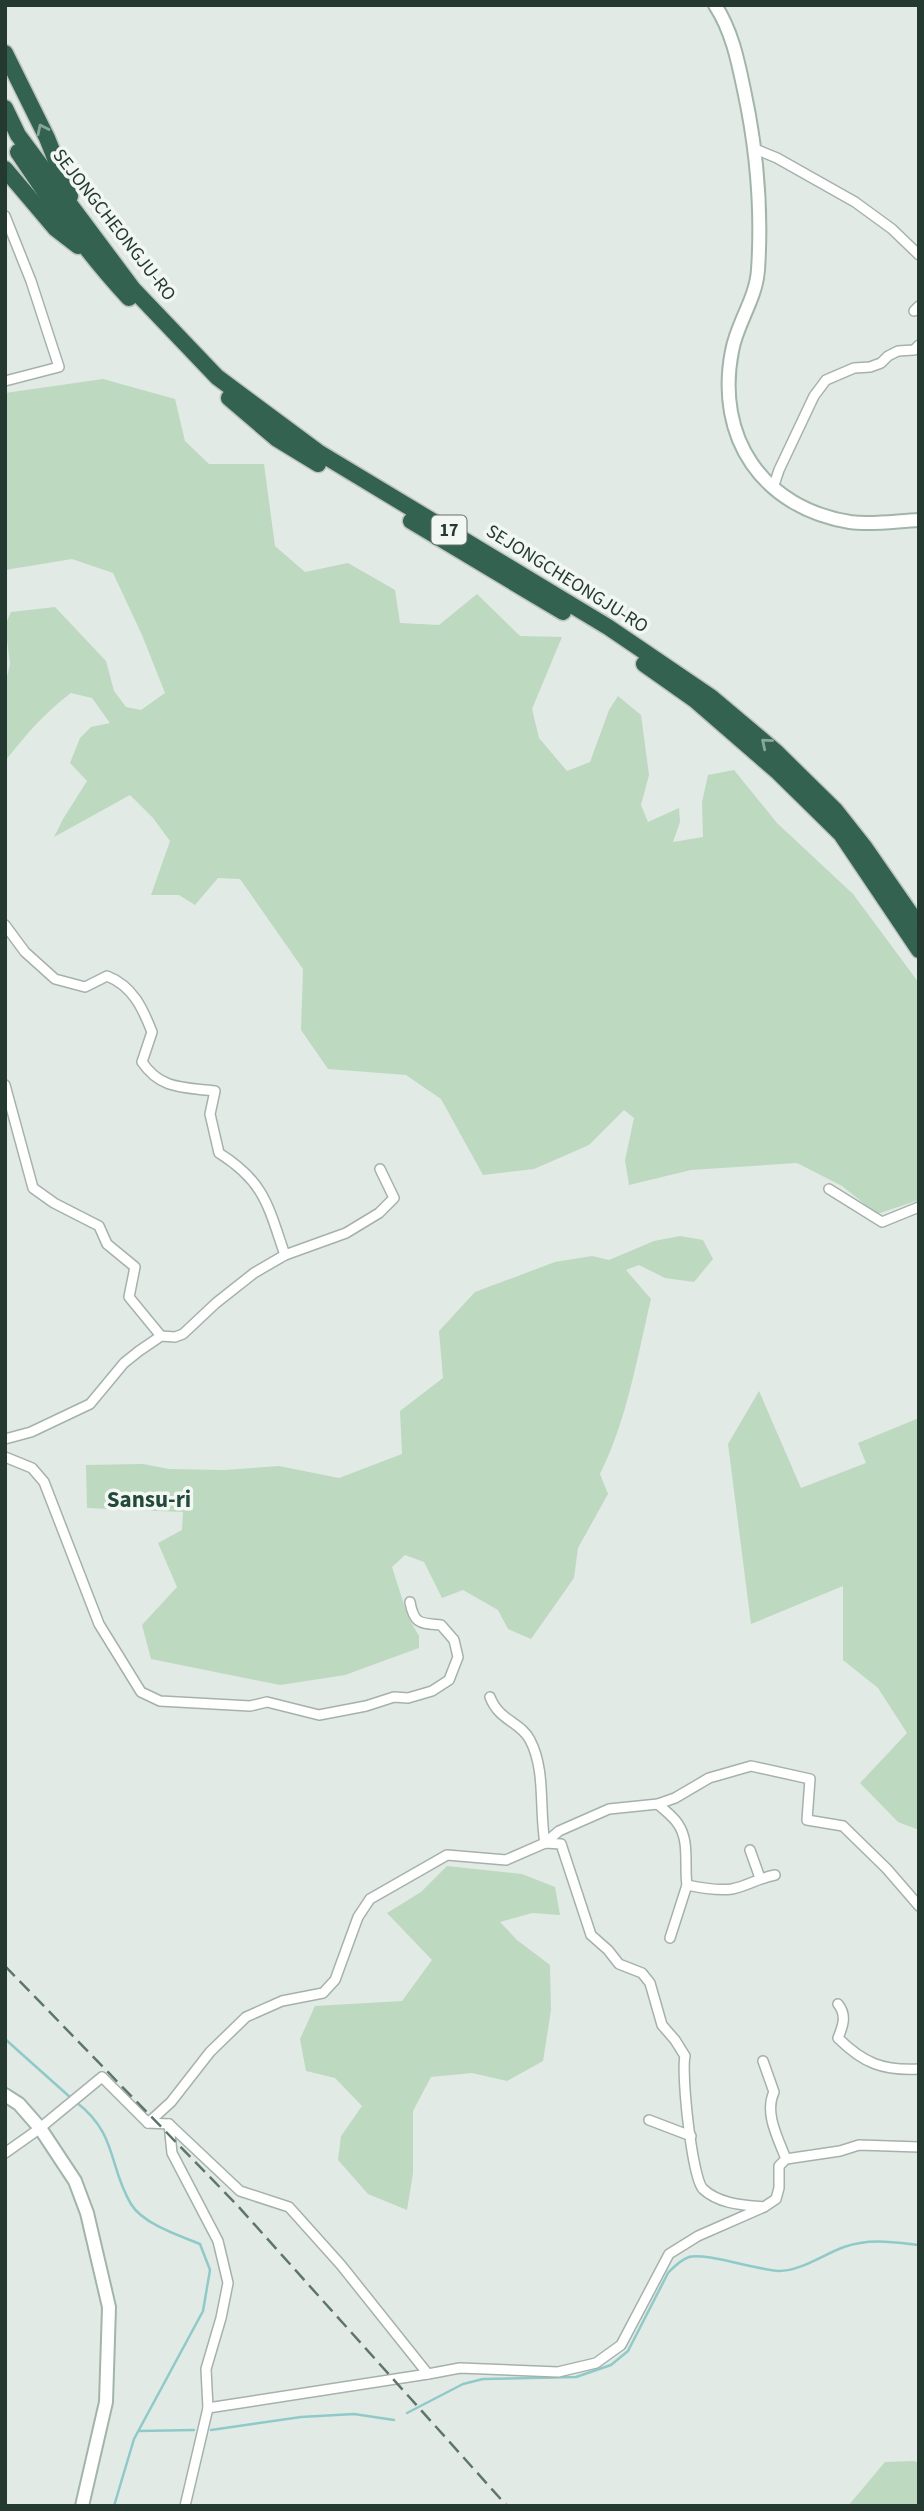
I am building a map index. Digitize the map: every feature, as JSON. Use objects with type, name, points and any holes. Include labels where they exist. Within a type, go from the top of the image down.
[{"type":"highway","points":[[5,53],[47,138],[77,215]]},
{"type":"highway","name":"SEJONGCHEONGJU-RO","points":[[5,108],[18,135],[133,289],[217,377],[318,452],[608,627],[711,697],[775,751],[835,810],[866,848],[919,926]]},
{"type":"highway","name":"SEJONGCHEONGJU-RO","points":[[5,132],[51,202],[95,259],[198,372],[277,439],[598,633],[695,700],[778,772],[841,834],[919,950]]},
{"type":"highway","points":[[5,169],[56,229],[95,259]]},
{"type":"street","points":[[715,5],[737,54],[755,149],[759,217],[758,272],[732,352],[730,396],[733,420],[740,442],[761,478],[789,499],[831,518],[874,523],[919,520]]},
{"type":"street","points":[[755,149],[777,158],[855,202],[892,229],[919,255]]},
{"type":"street","points":[[5,216],[31,281],[59,367],[5,380]]},
{"type":"street","points":[[773,488],[814,396],[826,380],[854,368],[881,363],[898,351],[914,350],[919,345]]},
{"type":"street","points":[[5,925],[25,952],[55,979],[85,987],[107,976],[117,980],[141,1003],[152,1032],[142,1062],[160,1082],[215,1091],[210,1114],[219,1153],[247,1174],[264,1196],[285,1255]]},
{"type":"street","points":[[5,1085],[33,1188],[54,1203],[99,1226],[107,1244],[135,1267],[129,1297],[161,1336]]},
{"type":"street","points":[[5,1438],[31,1432],[90,1404],[124,1363],[161,1336],[175,1337],[183,1334],[254,1273],[285,1255],[346,1233],[379,1213],[394,1198],[380,1170]]},
{"type":"street","points":[[829,1188],[882,1222],[919,1207]]},
{"type":"street","points":[[5,1457],[32,1468],[44,1482],[99,1624],[141,1692],[160,1701],[250,1706],[267,1702],[319,1714],[432,1691],[449,1680],[458,1657],[454,1640],[441,1625],[418,1622],[412,1614],[410,1602]]},
{"type":"street","points":[[490,1697],[495,1710],[527,1735],[532,1744],[539,1773],[541,1821],[545,1843]]},
{"type":"street","points":[[149,2123],[171,2102],[210,2052],[246,2017],[282,2001],[323,1993],[335,1980],[358,1917],[370,1899],[447,1855],[506,1860],[545,1843],[559,1831],[610,1809],[658,1804],[709,1778],[751,1766],[810,1779],[807,1820],[843,1826],[887,1868],[919,1906]]},
{"type":"street","points":[[658,1804],[679,1825],[686,1844],[687,1885],[670,1938]]},
{"type":"street","points":[[545,1843],[561,1844],[591,1935],[619,1964],[642,1973],[650,1983],[662,2025],[676,2040],[685,2056],[682,2068],[691,2136],[702,2188],[730,2204],[764,2207]]},
{"type":"street","points":[[750,1850],[760,1878]]},
{"type":"street","points":[[687,1885],[718,1890],[732,1889],[775,1875]]},
{"type":"street","points":[[838,2004],[843,2010],[844,2018],[838,2038],[858,2057],[888,2069],[919,2069]]},
{"type":"street","points":[[762,2061],[774,2092],[769,2102],[770,2110],[786,2159]]},
{"type":"street","points":[[5,2153],[102,2077],[149,2123],[169,2124],[240,2191],[289,2207],[341,2264],[428,2374]]},
{"type":"street","points":[[5,2095],[19,2104],[75,2181],[87,2213],[108,2307],[106,2402],[82,2506]]},
{"type":"street","points":[[649,2120],[691,2136]]},
{"type":"street","points":[[169,2124],[172,2153],[218,2241],[228,2283],[206,2370],[208,2408],[185,2506]]},
{"type":"street","points":[[208,2408],[460,2368],[558,2372],[596,2363],[621,2345],[669,2254],[698,2236],[776,2199],[779,2166],[786,2159],[841,2151],[859,2145],[919,2147]]},
{"type":"green space","points":[[103,379],[175,399],[185,441],[209,464],[264,464],[275,546],[305,572],[348,563],[395,590],[400,623],[439,625],[477,594],[520,636],[562,637],[532,709],[539,738],[567,771],[590,762],[609,710],[618,696],[641,715],[649,775],[641,805],[648,822],[679,808],[680,822],[673,842],[703,837],[702,802],[708,775],[734,770],[777,823],[853,894],[919,983],[919,1200],[877,1214],[842,1186],[797,1163],[691,1170],[629,1185],[625,1160],[634,1118],[624,1110],[589,1145],[534,1169],[483,1175],[441,1099],[406,1075],[328,1069],[301,1030],[303,969],[240,879],[218,878],[195,905],[179,895],[151,895],[170,841],[153,818],[130,795],[54,837],[87,781],[70,763],[80,738],[91,727],[110,723],[92,698],[71,693],[44,716],[5,761],[5,685],[10,664],[5,625],[11,612],[55,607],[106,661],[114,691],[126,707],[141,710],[165,693],[113,573],[72,559],[5,570],[5,393]]},
{"type":"green space","points":[[680,1236],[703,1240],[713,1259],[694,1282],[665,1278],[639,1265],[626,1270],[651,1299],[624,1410],[600,1474],[608,1494],[578,1548],[574,1578],[531,1639],[508,1629],[498,1610],[463,1590],[442,1598],[424,1562],[405,1555],[392,1567],[408,1617],[419,1636],[419,1648],[345,1675],[280,1685],[151,1659],[142,1625],[177,1587],[158,1543],[182,1530],[183,1512],[87,1508],[86,1465],[143,1464],[169,1469],[224,1470],[279,1466],[339,1478],[402,1454],[400,1411],[443,1378],[439,1331],[475,1292],[555,1262],[592,1256],[609,1260],[654,1241]]},
{"type":"green space","points":[[759,1391],[801,1488],[866,1463],[858,1443],[919,1418],[919,1830],[898,1822],[860,1783],[907,1733],[878,1688],[843,1660],[843,1586],[751,1624],[728,1444]]},
{"type":"green space","points":[[447,1866],[522,1874],[555,1887],[560,1915],[532,1913],[500,1922],[517,1940],[550,1965],[551,2010],[543,2061],[507,2081],[472,2073],[431,2077],[413,2111],[413,2173],[407,2210],[368,2194],[338,2160],[341,2136],[362,2106],[335,2078],[306,2071],[300,2039],[315,2006],[402,2001],[432,1960],[387,1913],[421,1892]]},
{"type":"green space","points":[[885,2462],[919,2463],[919,2506],[848,2506]]},
{"type":"waterway","points":[[5,2039],[71,2098]]},
{"type":"waterway","points":[[76,2102],[89,2114],[106,2138],[131,2204],[144,2218],[200,2244],[210,2270],[203,2311],[134,2439],[114,2506]]},
{"type":"waterway","points":[[407,2413],[463,2384],[483,2379],[576,2377],[611,2365],[628,2351],[668,2273],[689,2257],[706,2257],[779,2271],[796,2268],[844,2247],[863,2242],[919,2245]]},
{"type":"waterway","points":[[211,2430],[301,2417],[354,2414],[394,2420]]},
{"type":"waterway","points":[[139,2431],[194,2430]]},
{"type":"railway","points":[[5,1966],[237,2205],[507,2506]]},
{"type":"district","name":"Sansu-ri","points":[[149,1499]]}]
